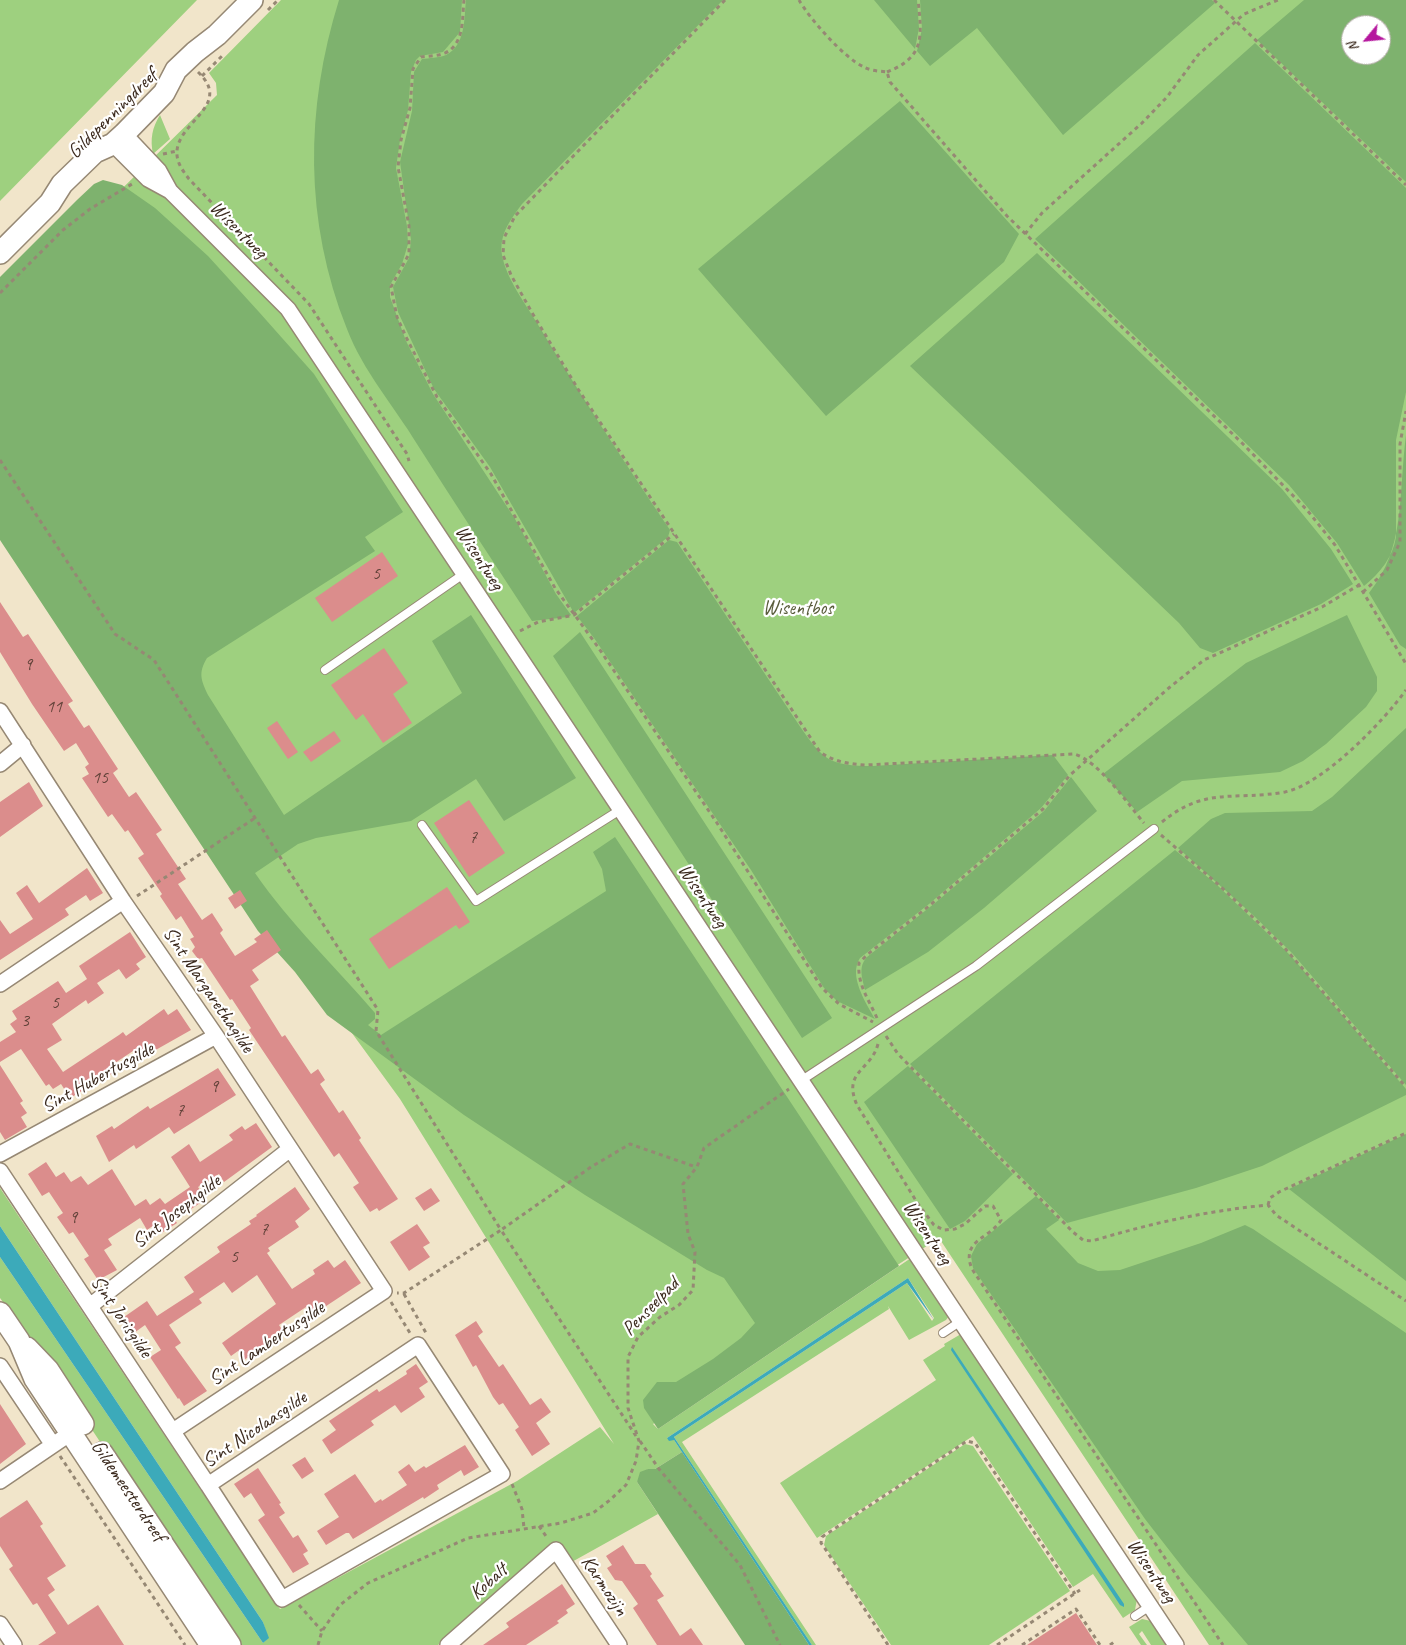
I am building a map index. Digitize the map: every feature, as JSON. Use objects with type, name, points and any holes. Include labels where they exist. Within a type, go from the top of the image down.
[{"type":"street","name":"Gildepenningdreef","points":[[0,253],[50,203],[62,184],[95,152],[118,139],[164,93],[176,70],[217,35],[252,0]]},
{"type":"street","name":"Gildepenningdreef","points":[[164,93],[178,87],[206,60],[217,35]]},
{"type":"street","name":"Wisentweg","points":[[118,139],[288,309],[1176,1645]]},
{"type":"street","name":"Sint Margarethagilde","points":[[0,711],[123,901],[216,1036],[384,1291]]},
{"type":"street","points":[[0,764],[23,745]]},
{"type":"street","points":[[0,984],[123,901]]},
{"type":"street","name":"Sint Hubertusgilde","points":[[0,1154],[216,1036]]},
{"type":"street","name":"Sint Josephgilde","points":[[90,1306],[290,1149]]},
{"type":"street","name":"Sint Jorisgilde","points":[[0,1171],[208,1485]]},
{"type":"street","name":"Sint Lambertusgilde","points":[[173,1431],[384,1291]]},
{"type":"street","name":"Gildemeesterdreef","points":[[0,1313],[19,1342],[35,1379],[77,1428],[230,1645]]},
{"type":"street","points":[[292,1594],[502,1474],[418,1345]]},
{"type":"street","name":"Sint Nicolaasgilde","points":[[292,1594],[282,1599],[208,1485],[418,1345]]},
{"type":"street","points":[[0,1366],[53,1445]]},
{"type":"street","points":[[0,1481],[77,1428]]},
{"type":"street","name":"Gildemeesterdreef","points":[[77,1428],[211,1645]]},
{"type":"street","name":"Kobalt","points":[[448,1645],[556,1550]]},
{"type":"street","name":"Karmozijn","points":[[556,1550],[619,1645]]},
{"type":"street","points":[[0,1624],[14,1645]]},
{"type":"lane","points":[[325,670],[465,573]]},
{"type":"lane","points":[[422,825],[476,901],[620,810]]},
{"type":"lane","points":[[802,1080],[976,966],[1154,829]]},
{"type":"lane","points":[[943,1333],[961,1321]]},
{"type":"lane","points":[[1135,1616],[1150,1606]]},
{"type":"path","points":[[464,0],[462,30],[449,51],[421,57],[413,68],[410,108],[401,140],[398,167],[409,226],[409,254],[391,287],[391,293],[407,339],[437,397],[491,474],[574,616],[598,648],[717,823],[822,988],[835,1001],[872,1022],[879,1023],[863,990],[860,979],[859,970],[862,959],[1043,809],[1065,781],[1087,760],[1204,660],[1233,645],[1322,606],[1359,585]]},
{"type":"path","points":[[724,0],[523,205],[511,222],[504,238],[505,262],[578,389],[799,722],[824,755],[851,764],[1069,753],[1080,756],[1087,760],[1147,826],[1154,829],[1220,886],[1282,945],[1406,1087]]},
{"type":"path","points":[[799,0],[813,20],[858,64],[870,70],[887,72],[905,65],[913,56],[921,31],[918,0]]},
{"type":"path","points":[[1214,0],[1406,185]]},
{"type":"path","points":[[1025,234],[1042,213],[1142,123],[1167,97],[1198,55],[1248,11],[1278,0]]},
{"type":"path","points":[[0,293],[63,230],[90,209],[128,187],[163,154],[177,151],[187,129],[204,113],[210,99],[208,87],[196,70]]},
{"type":"path","name":"Gildepenningdreef","points":[[91,136],[155,72]]},
{"type":"path","points":[[887,72],[897,89],[1025,234],[1243,444],[1307,510],[1335,545],[1406,664]]},
{"type":"path","name":"Wisentweg","points":[[177,151],[180,167],[202,193]]},
{"type":"path","points":[[1363,592],[1387,570],[1400,542],[1400,444],[1406,411]]},
{"type":"path","points":[[0,460],[115,634],[154,660],[378,1010],[376,1031],[501,1230],[659,1469],[740,1565],[780,1645]]},
{"type":"path","points":[[517,633],[538,622],[574,616],[674,534]]},
{"type":"path","points":[[1154,829],[1177,810],[1202,799],[1218,796],[1274,793],[1300,787],[1310,782],[1352,747],[1406,690]]},
{"type":"path","points":[[123,901],[138,896],[255,818]]},
{"type":"path","points":[[882,1029],[898,1054],[1083,1240],[1092,1241],[1156,1222],[1229,1209],[1268,1206]]},
{"type":"path","points":[[874,1034],[878,1047],[856,1075],[852,1086],[857,1105],[918,1204],[934,1225],[944,1230],[955,1229],[964,1224],[985,1206],[993,1206],[1001,1220],[971,1248],[968,1258],[972,1269],[1222,1645]]},
{"type":"path","name":"Penseelpad","points":[[640,1441],[628,1408],[628,1357],[638,1337],[660,1317],[679,1305],[692,1290],[695,1252],[688,1234],[683,1184],[697,1167],[704,1148],[802,1080]]},
{"type":"path","points":[[1268,1206],[1270,1198],[1279,1192],[1406,1133]]},
{"type":"path","points":[[384,1291],[404,1293],[630,1144],[697,1167]]},
{"type":"path","points":[[1268,1206],[1276,1215],[1406,1301]]},
{"type":"path","points":[[384,1291],[418,1345],[427,1332],[404,1293]]},
{"type":"path","points":[[318,1645],[322,1631],[340,1605],[368,1583],[468,1538],[561,1523],[593,1513],[626,1485],[636,1461],[640,1441]]},
{"type":"path","points":[[888,1645],[821,1543],[822,1537],[967,1441],[974,1443],[1075,1594]]},
{"type":"path","name":"Gildemeesterdreef","points":[[53,1445],[185,1645]]},
{"type":"path","points":[[502,1474],[515,1486],[522,1509],[524,1528]]},
{"type":"path","points":[[997,1645],[1066,1596],[1075,1594],[1080,1590]]},
{"type":"path","points":[[292,1594],[305,1614],[322,1631]]},
{"type":"path","points":[[1022,1645],[1034,1639],[1076,1609],[1100,1645]]},
{"type":"path","points":[[1110,1645],[1114,1642]]},
{"type":"green space","points":[[0,0],[197,0],[0,201]]},
{"type":"green space","name":"Wisentbos","points":[[281,0],[1406,0],[1406,1645],[1209,1645],[939,1238],[653,1424],[658,1429],[911,1258],[949,1316],[946,1320],[909,1340],[888,1306],[889,1309],[682,1442],[816,1645],[812,1645],[674,1437],[907,1283],[932,1321],[934,1318],[908,1278],[667,1438],[674,1440],[682,1452],[655,1469],[648,1469],[637,1482],[658,1514],[570,1563],[556,1543],[438,1645],[235,1645],[53,1371],[0,1298],[0,1257],[263,1643],[268,1638],[263,1622],[0,1226],[0,1188],[280,1609],[517,1481],[600,1427],[614,1444],[400,1099],[314,981],[0,523],[0,309],[217,95],[216,83],[209,73]]},
{"type":"green space","points":[[339,0],[462,0],[460,32],[443,52],[420,56],[416,60],[411,72],[408,110],[400,140],[396,168],[407,226],[408,244],[402,264],[390,285],[390,297],[406,341],[433,394],[515,519],[556,594],[571,615],[568,617],[532,621],[370,374],[347,329],[333,288],[323,247],[314,165],[315,124],[320,82]]},
{"type":"green space","points":[[466,0],[723,0],[522,204],[510,222],[502,241],[504,264],[516,290],[585,401],[670,530],[668,537],[574,613],[490,467],[434,389],[398,312],[393,287],[409,258],[411,240],[400,162],[412,111],[414,72],[422,59],[446,55],[453,51],[461,38]]},
{"type":"green space","points":[[874,0],[917,0],[919,28],[915,49]]},
{"type":"green space","points":[[920,0],[1212,0],[1215,3],[1063,135],[977,28],[930,66],[917,51],[922,29]]},
{"type":"green space","points":[[1304,0],[1406,0],[1406,182],[1257,40]]},
{"type":"green space","points":[[1255,43],[1406,188],[1406,392],[1396,440],[1396,537],[1389,558],[1375,576],[1364,586],[1337,543],[1289,485],[1035,239]]},
{"type":"green space","points":[[900,101],[1019,234],[1004,262],[826,416],[698,269]]},
{"type":"green space","points":[[160,115],[170,139],[153,154],[152,134]]},
{"type":"green space","points":[[103,180],[122,185],[155,208],[208,256],[259,312],[314,374],[403,512],[365,537],[375,551],[207,658],[202,668],[204,685],[208,695],[284,815],[462,693],[432,641],[471,615],[576,778],[504,821],[476,779],[411,821],[316,838],[298,844],[255,873],[283,910],[375,1013],[375,1019],[368,1025],[381,1035],[606,891],[602,869],[593,852],[615,837],[899,1266],[658,1429],[644,1408],[643,1400],[657,1382],[676,1382],[713,1359],[741,1338],[755,1323],[724,1278],[707,1270],[585,1195],[464,1115],[327,1015],[295,972],[258,931],[0,540],[0,277],[77,200],[94,184]]},
{"type":"green space","points":[[1037,253],[1282,489],[1331,549],[1353,584],[1321,604],[1213,653],[1200,648],[1179,623],[910,366]]},
{"type":"green space","points":[[1406,435],[1406,649],[1400,645],[1369,593],[1381,576],[1395,539],[1401,500]]},
{"type":"green space","points":[[669,540],[677,542],[799,725],[814,746],[828,759],[846,765],[873,766],[1053,755],[1068,775],[1041,808],[929,904],[860,958],[857,965],[857,981],[875,1019],[837,1001],[824,988],[751,870],[594,638],[577,616]]},
{"type":"green space","points":[[1347,615],[1377,677],[1377,691],[1366,707],[1326,744],[1303,761],[1280,772],[1182,781],[1137,812],[1103,774],[1246,663]]},
{"type":"green space","points":[[580,632],[832,1018],[802,1038],[553,656]]},
{"type":"green space","points":[[1406,728],[1406,1085],[1292,953],[1178,848],[1211,819],[1225,813],[1312,811],[1332,797]]},
{"type":"green space","points":[[1071,777],[1097,811],[984,908],[928,952],[865,990],[862,965],[867,957],[935,903],[1044,811]]},
{"type":"green space","points":[[1175,850],[1216,884],[1290,955],[1406,1089],[1406,1095],[1262,1166],[1196,1188],[1067,1223],[910,1064]]},
{"type":"green space","points":[[908,1066],[1013,1174],[965,1221],[950,1229],[864,1102]]},
{"type":"green space","points":[[1406,1134],[1406,1281],[1289,1189]]},
{"type":"green space","points":[[1036,1196],[1059,1220],[1046,1229],[1078,1263],[1098,1271],[1120,1270],[1201,1243],[1245,1225],[1406,1333],[1406,1645],[1248,1645],[1187,1573],[1145,1519],[973,1268],[971,1256],[977,1244]]},
{"type":"green space","points":[[961,1334],[1137,1599],[1135,1610],[1123,1618],[1093,1574],[1073,1587],[973,1436],[817,1538],[780,1483],[936,1380],[923,1360]]},
{"type":"green space","points":[[965,1444],[973,1446],[1070,1591],[989,1645],[891,1645],[824,1545],[826,1536]]},
{"type":"green space","points":[[682,1452],[809,1645],[745,1645],[637,1482],[640,1472],[655,1469]]},
{"type":"green space","points":[[1142,1619],[1151,1621],[1167,1645],[1151,1645],[1142,1631],[1139,1634],[1147,1645],[1141,1645],[1129,1627]]},
{"type":"water","points":[[0,1226],[263,1622],[269,1638],[263,1643],[0,1257]]},
{"type":"water","points":[[908,1278],[934,1320],[907,1283],[674,1437],[812,1645],[809,1645],[674,1440],[669,1441],[667,1438]]},
{"type":"water","points":[[952,1347],[1124,1604],[1124,1607],[1120,1605],[951,1350]]},
{"type":"building","points":[[382,552],[398,576],[332,622],[315,598]]},
{"type":"building","points":[[0,602],[23,637],[28,634],[73,701],[68,704],[84,728],[89,725],[118,769],[113,773],[129,797],[136,792],[162,830],[156,834],[186,879],[178,884],[202,920],[212,913],[223,930],[220,933],[235,956],[257,942],[254,939],[267,930],[281,950],[252,970],[259,980],[250,986],[282,1037],[285,1035],[311,1074],[318,1069],[325,1080],[320,1084],[339,1113],[343,1110],[361,1138],[359,1140],[398,1199],[379,1211],[377,1208],[370,1212],[353,1187],[359,1183],[339,1153],[334,1157],[249,1030],[251,1028],[232,999],[230,1000],[202,958],[198,959],[192,951],[195,947],[190,939],[194,937],[181,916],[176,920],[160,896],[162,894],[138,858],[144,854],[128,830],[125,832],[112,814],[108,817],[82,778],[89,774],[85,767],[89,764],[76,743],[64,751],[0,652]]},
{"type":"building","points":[[384,648],[408,683],[393,694],[412,723],[383,743],[363,714],[356,720],[331,685]]},
{"type":"building","points":[[277,721],[298,752],[288,759],[267,728]]},
{"type":"building","points":[[334,731],[341,741],[311,762],[303,752]]},
{"type":"building","points":[[29,782],[43,806],[0,837],[0,802]]},
{"type":"building","points":[[469,800],[505,853],[469,877],[434,823]]},
{"type":"building","points":[[87,868],[103,893],[90,901],[86,895],[65,909],[69,915],[0,960],[0,920],[10,934],[33,919],[16,893],[27,885],[39,903]]},
{"type":"building","points":[[447,887],[470,922],[459,929],[456,925],[389,969],[369,939]]},
{"type":"building","points":[[240,890],[247,901],[235,909],[228,898]]},
{"type":"building","points":[[130,932],[146,957],[136,964],[140,969],[126,979],[119,969],[97,983],[104,993],[88,1004],[86,1000],[52,1024],[62,1040],[47,1049],[63,1072],[123,1032],[126,1036],[164,1009],[168,1015],[177,1009],[191,1030],[138,1059],[133,1051],[109,1067],[113,1073],[70,1098],[61,1084],[53,1089],[49,1084],[46,1086],[21,1049],[0,1062],[0,1042],[16,1032],[10,1024],[17,1019],[12,1011],[58,981],[66,993],[87,979],[79,966]]},
{"type":"building","points":[[0,1065],[23,1101],[20,1103],[27,1113],[21,1117],[27,1127],[5,1140],[0,1132]]},
{"type":"building","points":[[218,1068],[236,1095],[174,1134],[169,1127],[136,1149],[134,1145],[109,1162],[96,1136],[112,1126],[114,1129],[148,1106],[150,1109]]},
{"type":"building","points":[[256,1123],[272,1147],[224,1182],[219,1174],[198,1187],[206,1199],[175,1220],[177,1223],[160,1234],[154,1225],[147,1230],[140,1218],[108,1239],[112,1245],[104,1250],[117,1270],[98,1280],[84,1259],[89,1256],[73,1232],[69,1234],[57,1217],[63,1213],[49,1192],[42,1196],[28,1174],[46,1162],[56,1177],[64,1172],[71,1182],[81,1176],[88,1185],[112,1169],[135,1206],[146,1199],[150,1205],[160,1198],[165,1204],[190,1187],[171,1157],[189,1144],[200,1162],[233,1140],[229,1135],[242,1126],[245,1130]]},
{"type":"building","points":[[295,1187],[310,1209],[295,1221],[299,1227],[268,1248],[270,1251],[267,1253],[292,1289],[315,1274],[313,1270],[328,1260],[334,1268],[345,1260],[361,1283],[311,1316],[306,1307],[279,1325],[284,1333],[244,1360],[238,1351],[231,1356],[222,1343],[276,1304],[257,1275],[232,1293],[224,1282],[199,1299],[202,1303],[169,1325],[181,1343],[175,1347],[207,1391],[184,1406],[150,1357],[161,1350],[145,1325],[134,1333],[124,1317],[147,1301],[157,1316],[194,1292],[184,1277],[220,1252],[217,1247],[251,1224],[249,1221],[256,1215]]},
{"type":"building","points":[[431,1188],[440,1201],[424,1211],[415,1198]]},
{"type":"building","points":[[417,1224],[430,1243],[423,1247],[430,1257],[409,1271],[390,1242]]},
{"type":"building","points":[[476,1321],[483,1332],[478,1336],[499,1367],[503,1364],[530,1405],[541,1398],[551,1412],[536,1423],[550,1444],[532,1456],[515,1430],[519,1427],[503,1403],[499,1405],[493,1397],[476,1365],[473,1367],[455,1335]]},
{"type":"building","points":[[416,1364],[428,1382],[419,1388],[425,1397],[401,1413],[395,1405],[371,1421],[374,1425],[331,1454],[322,1440],[336,1430],[329,1421],[377,1389],[379,1392],[407,1374],[406,1371]]},
{"type":"building","points":[[0,1404],[26,1444],[0,1464]]},
{"type":"building","points":[[465,1445],[479,1467],[464,1476],[461,1470],[437,1485],[439,1489],[424,1499],[423,1497],[353,1539],[349,1533],[346,1533],[326,1545],[317,1531],[339,1517],[324,1494],[355,1474],[375,1503],[381,1499],[382,1501],[407,1485],[398,1472],[409,1464],[415,1472],[424,1466],[426,1468]]},
{"type":"building","points":[[305,1457],[314,1471],[302,1479],[292,1465]]},
{"type":"building","points":[[258,1468],[281,1503],[279,1504],[285,1513],[279,1517],[293,1538],[298,1535],[308,1551],[303,1554],[309,1564],[293,1573],[258,1520],[265,1515],[251,1493],[244,1498],[234,1484]]},
{"type":"building","points":[[27,1500],[43,1524],[40,1526],[66,1566],[47,1578],[55,1590],[48,1595],[68,1625],[98,1605],[124,1645],[38,1645],[56,1633],[37,1603],[33,1605],[9,1569],[13,1566],[0,1546],[0,1518]]},
{"type":"building","points":[[623,1545],[635,1564],[645,1564],[652,1574],[650,1576],[664,1596],[657,1600],[680,1636],[691,1628],[703,1645],[657,1645],[633,1608],[638,1604],[622,1581],[615,1580],[607,1568],[612,1565],[606,1556]]},
{"type":"building","points":[[562,1584],[575,1604],[566,1610],[568,1613],[557,1621],[559,1623],[526,1645],[483,1645],[509,1627],[506,1623]]},
{"type":"building","points":[[1076,1613],[1097,1645],[1027,1645]]}]
